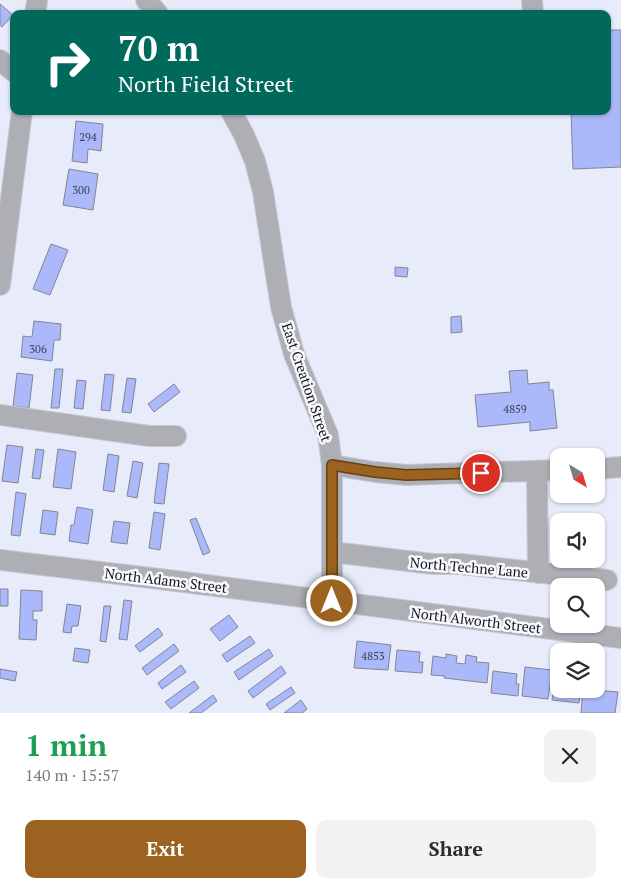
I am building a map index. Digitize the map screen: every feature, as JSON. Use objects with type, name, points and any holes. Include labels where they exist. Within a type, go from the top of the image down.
[{"type":"street","points":[[146,0],[155,10]]},
{"type":"street","points":[[0,60],[10,69]]},
{"type":"street","points":[[0,285],[21,115]]},
{"type":"street","name":"East Creation Street","points":[[233,115],[255,161],[263,192],[281,307],[294,354],[328,435],[332,465],[332,601]]},
{"type":"street","points":[[0,415],[148,436],[176,436]]},
{"type":"street","points":[[332,465],[406,475],[550,470]]},
{"type":"street","points":[[605,468],[621,467]]},
{"type":"street","points":[[537,471],[538,573]]},
{"type":"street","name":"North Techne Lane","points":[[332,552],[433,564],[461,564],[607,580]]},
{"type":"street","name":"North Adams Street","points":[[0,560],[332,601]]},
{"type":"street","name":"North Alworth Street","points":[[332,601],[621,638]]},
{"type":"building","points":[[0,4],[10,12],[10,18],[2,27],[0,25]]},
{"type":"building","points":[[611,30],[621,30],[621,167],[573,169],[571,115],[611,115]]},
{"type":"building","points":[[76,121],[103,124],[101,151],[88,149],[87,163],[72,161]]},
{"type":"building","points":[[69,169],[98,174],[93,210],[63,205]]},
{"type":"building","points":[[51,244],[68,250],[50,295],[33,289]]},
{"type":"building","points":[[395,267],[408,268],[407,277],[395,276]]},
{"type":"building","points":[[461,316],[462,332],[451,333],[451,317]]},
{"type":"building","points":[[34,321],[61,324],[60,340],[54,340],[52,361],[21,357],[23,336],[32,337]]},
{"type":"building","points":[[55,369],[63,369],[59,408],[51,408]]},
{"type":"building","points":[[527,370],[528,384],[549,382],[549,390],[553,390],[557,428],[530,431],[530,422],[478,427],[475,395],[511,392],[509,371]]},
{"type":"building","points":[[17,373],[33,375],[29,408],[13,406]]},
{"type":"building","points":[[105,374],[114,375],[110,411],[101,410]]},
{"type":"building","points":[[127,378],[136,379],[131,413],[122,412]]},
{"type":"building","points":[[77,380],[86,381],[83,409],[74,408]]},
{"type":"building","points":[[174,384],[180,392],[154,412],[148,404]]},
{"type":"building","points":[[7,445],[23,447],[18,483],[2,481]]},
{"type":"building","points":[[36,449],[44,450],[40,479],[32,478]]},
{"type":"building","points":[[58,449],[76,452],[71,489],[53,487]]},
{"type":"building","points":[[108,454],[119,456],[114,492],[103,490]]},
{"type":"building","points":[[133,461],[143,463],[137,498],[127,496]]},
{"type":"building","points":[[159,463],[169,464],[164,504],[154,503]]},
{"type":"building","points":[[16,492],[26,494],[20,536],[11,535]]},
{"type":"building","points":[[77,507],[93,510],[88,544],[69,541],[71,525],[74,525]]},
{"type":"building","points":[[43,510],[58,512],[55,535],[40,533]]},
{"type":"building","points":[[154,512],[165,514],[160,550],[149,548]]},
{"type":"building","points":[[196,518],[210,552],[203,555],[190,520]]},
{"type":"building","points":[[114,521],[130,523],[127,544],[111,542]]},
{"type":"building","points":[[0,589],[8,589],[8,606],[0,606]]},
{"type":"building","points":[[21,590],[42,591],[42,611],[33,611],[33,620],[37,620],[36,640],[19,639]]},
{"type":"building","points":[[124,600],[132,601],[127,640],[119,639]]},
{"type":"building","points":[[67,604],[81,606],[78,626],[72,626],[71,633],[63,632]]},
{"type":"building","points":[[104,606],[111,606],[106,642],[100,641]]},
{"type":"building","points":[[229,615],[238,627],[220,641],[210,629]]},
{"type":"building","points":[[158,628],[163,635],[140,652],[135,646]]},
{"type":"building","points":[[250,636],[255,643],[227,662],[222,655]]},
{"type":"building","points":[[357,641],[391,645],[388,670],[354,668]]},
{"type":"building","points":[[174,644],[179,651],[147,675],[142,668]]},
{"type":"building","points":[[75,648],[90,650],[88,663],[73,661]]},
{"type":"building","points":[[269,649],[273,656],[239,680],[234,672]]},
{"type":"building","points":[[397,650],[420,652],[419,662],[423,662],[422,673],[395,671]]},
{"type":"building","points":[[446,654],[457,656],[456,663],[465,664],[466,655],[477,657],[476,662],[489,663],[487,683],[431,675],[433,656],[446,658]]},
{"type":"building","points":[[181,665],[186,672],[162,689],[158,683]]},
{"type":"building","points":[[281,666],[286,673],[253,698],[248,691]]},
{"type":"building","points":[[525,667],[550,670],[548,699],[522,696]]},
{"type":"building","points":[[0,669],[17,672],[15,681],[0,678]]},
{"type":"building","points":[[493,671],[517,674],[516,684],[519,684],[518,696],[491,693]]},
{"type":"building","points":[[194,681],[199,688],[171,709],[165,702]]},
{"type":"building","points":[[291,687],[295,693],[270,710],[266,704]]},
{"type":"building","points":[[605,691],[618,692],[615,713],[581,713],[582,698],[605,698]]},
{"type":"building","points":[[213,695],[217,701],[201,713],[189,713]]},
{"type":"building","points":[[552,698],[580,698],[579,703],[552,700]]},
{"type":"building","points":[[301,700],[307,709],[302,713],[284,713]]},
{"type":"route","points":[[332,601],[332,465],[406,475],[481,473]]}]
